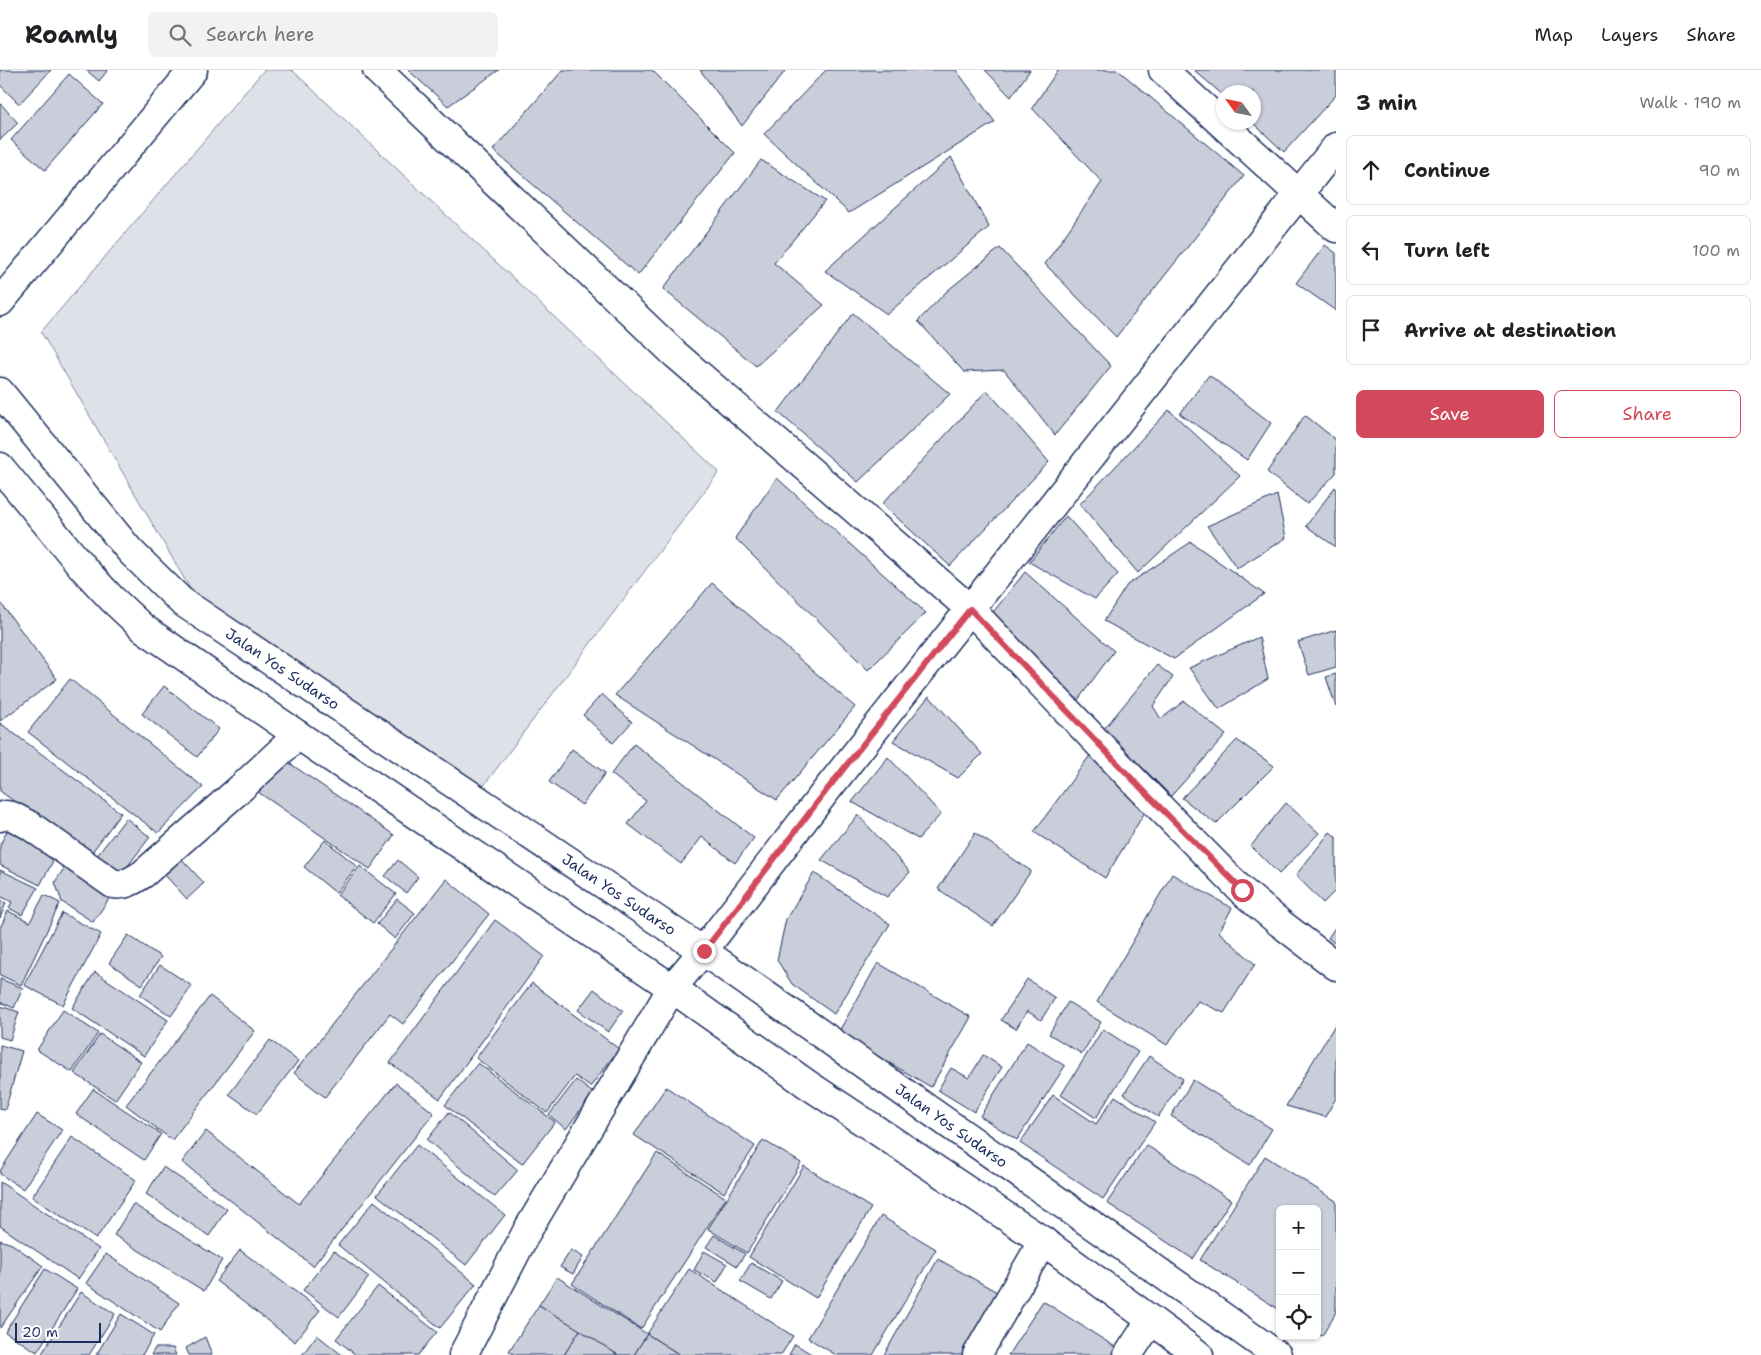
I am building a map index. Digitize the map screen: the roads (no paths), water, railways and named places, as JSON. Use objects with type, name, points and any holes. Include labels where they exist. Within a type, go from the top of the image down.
[{"type":"main road","points":[[0,302],[193,70]]},
{"type":"main road","points":[[376,70],[675,354],[970,609],[1145,792],[1242,890],[1280,923],[1336,966]]},
{"type":"main road","points":[[1163,70],[1336,228]]},
{"type":"main road","points":[[463,1355],[527,1231],[672,988],[704,951],[826,791],[1336,148]]},
{"type":"main road","name":"Jalan Yos Sudarso","points":[[0,392],[130,551],[181,601],[704,951],[1277,1355]]},
{"type":"main road","points":[[0,467],[84,569],[143,628],[672,988],[807,1084],[1043,1241],[1199,1355]]},
{"type":"main road","points":[[0,816],[12,816],[28,825],[113,884],[126,884],[142,874],[242,787],[298,735]]},
{"type":"main road","points":[[977,1355],[1043,1241]]},
{"type":"main road","points":[[1128,1355],[1151,1320]]}]
